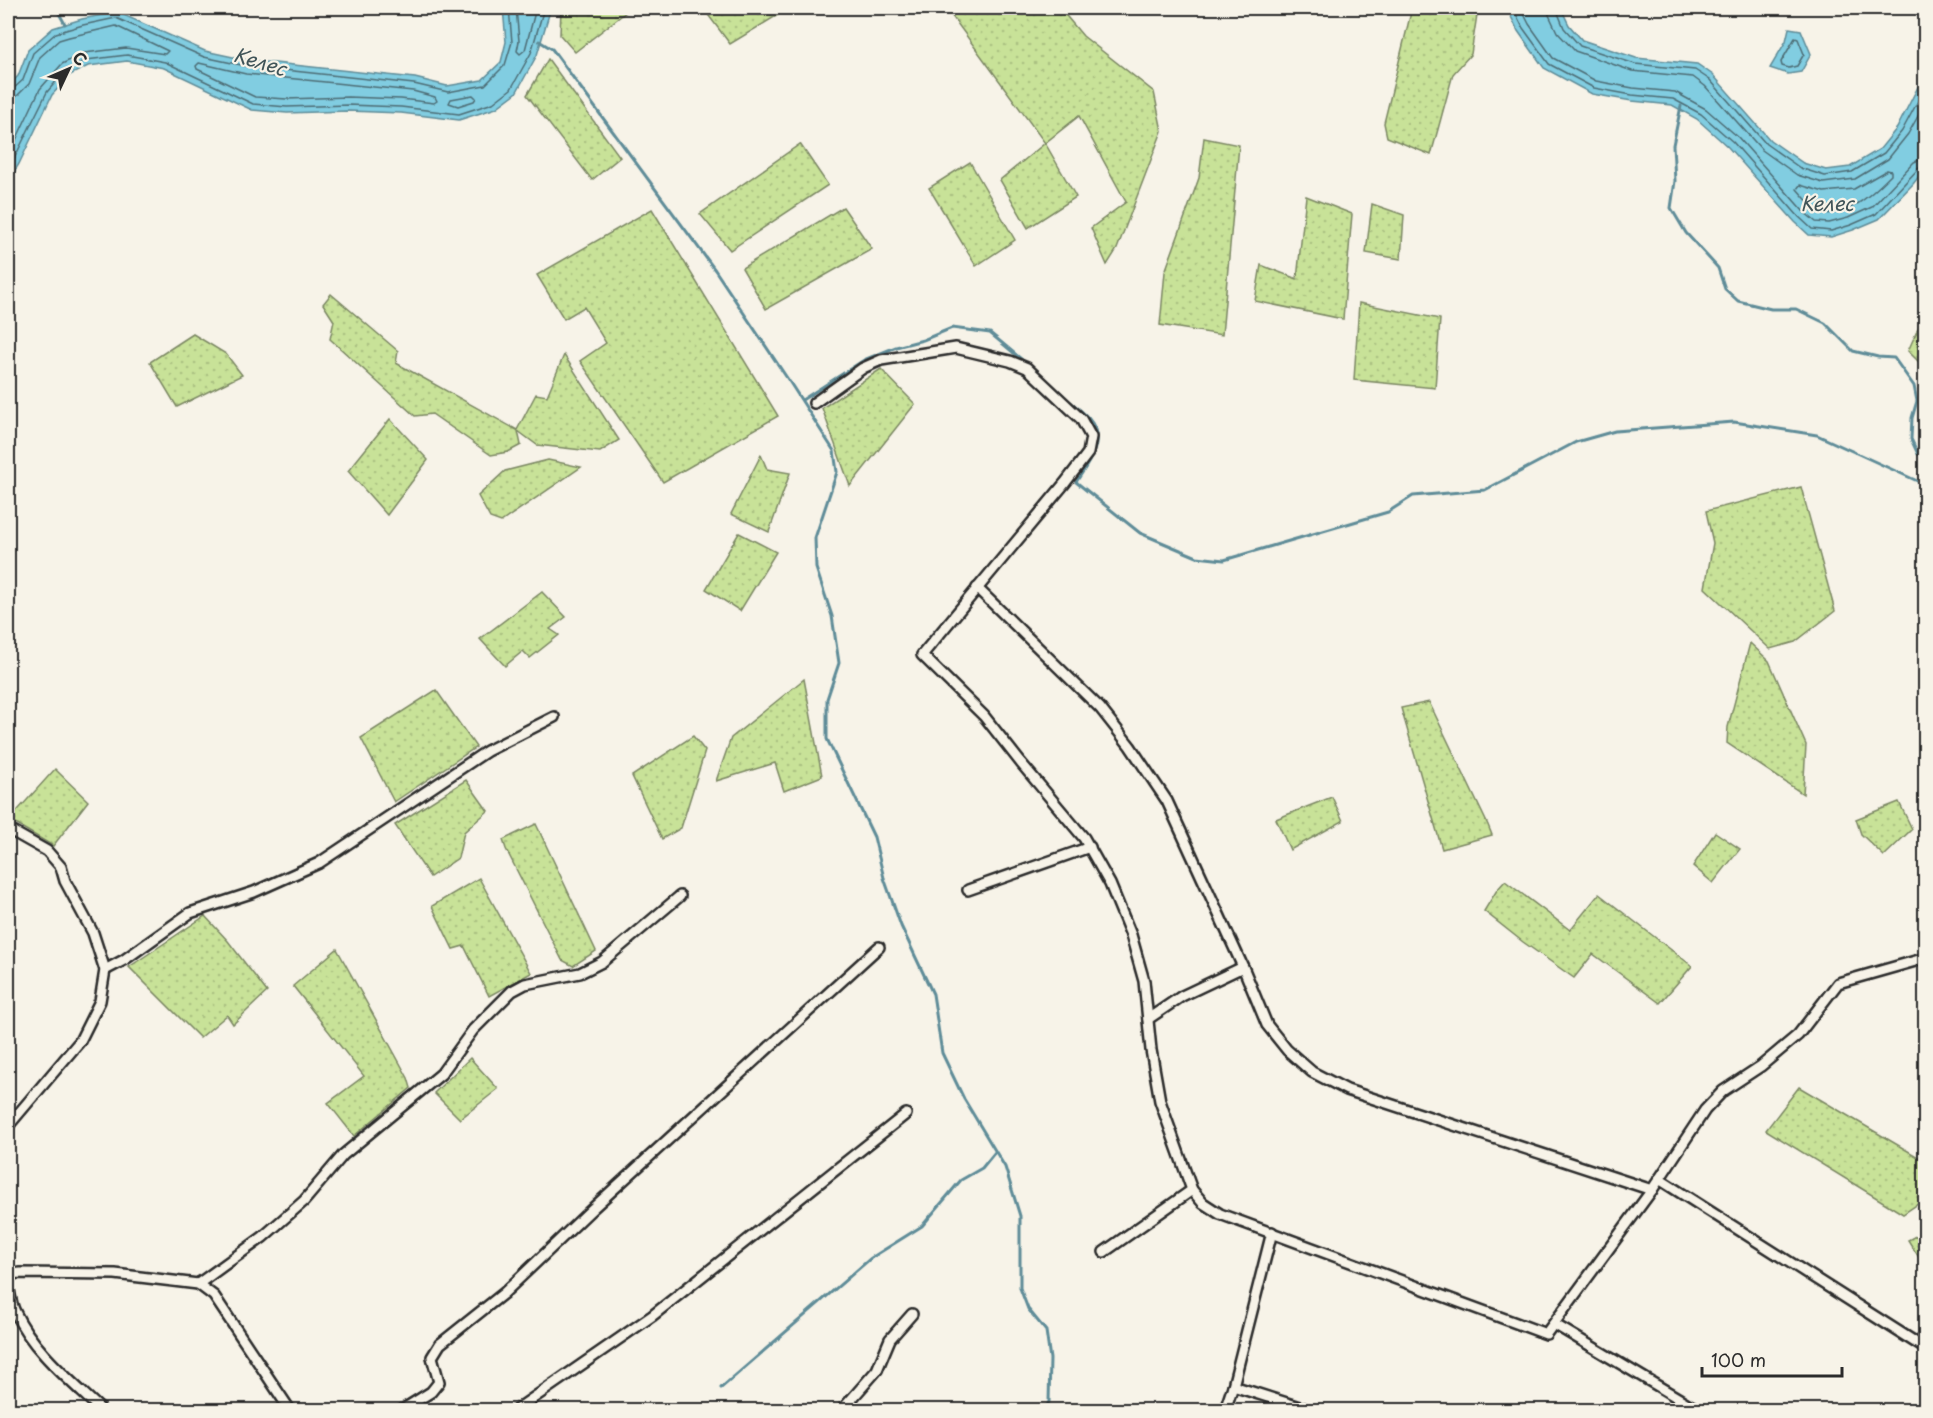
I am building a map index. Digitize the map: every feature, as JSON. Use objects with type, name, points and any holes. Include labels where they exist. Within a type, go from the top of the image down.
[{"type":"street","points":[[814,403],[863,368],[881,360],[956,348],[1010,361],[1027,368],[1081,419],[1091,437],[1088,453],[922,655],[984,716],[1084,838],[1110,884],[1131,935],[1144,981],[1160,1101],[1192,1190],[1203,1203],[1220,1215],[1272,1232],[1546,1334],[1652,1190],[1705,1110],[1723,1091],[1761,1066],[1798,1035],[1838,983],[1926,958]]},
{"type":"street","points":[[977,588],[1100,708],[1130,746],[1167,801],[1267,1025],[1287,1050],[1312,1072],[1347,1090],[1652,1190]]},
{"type":"street","points":[[105,970],[124,960],[190,913],[254,892],[319,862],[487,752],[554,717]]},
{"type":"street","points":[[8,829],[47,851],[61,867],[65,881],[93,933],[105,970],[100,1001],[80,1041],[8,1126]]},
{"type":"street","points":[[968,890],[1090,848]]},
{"type":"street","points":[[198,1284],[263,1237],[304,1201],[343,1155],[441,1074],[474,1030],[512,991],[525,984],[580,973],[602,962],[680,896]]},
{"type":"street","points":[[402,1410],[431,1392],[439,1382],[432,1357],[440,1344],[504,1293],[602,1200],[879,947]]},
{"type":"street","points":[[1148,1019],[1182,996],[1243,967]]},
{"type":"street","points":[[516,1410],[652,1316],[906,1114]]},
{"type":"street","points":[[1659,1179],[1926,1349]]},
{"type":"street","points":[[1104,1252],[1192,1190]]},
{"type":"street","points":[[1225,1410],[1272,1232]]},
{"type":"street","points":[[8,1274],[115,1274],[198,1284],[214,1296],[290,1410]]},
{"type":"street","points":[[8,1285],[14,1311],[27,1333],[39,1349],[101,1410]]},
{"type":"street","points":[[842,1410],[877,1370],[890,1339],[912,1314]]},
{"type":"street","points":[[1554,1324],[1698,1410]]},
{"type":"street","points":[[1233,1386],[1309,1410]]},
{"type":"green space","points":[[561,8],[631,8],[575,52],[560,35]]},
{"type":"green space","points":[[703,8],[777,8],[781,13],[730,44]]},
{"type":"green space","points":[[946,8],[1054,8],[1062,11],[1083,36],[1154,92],[1162,131],[1117,249],[1107,265],[1091,228],[1126,202],[1079,116],[1045,143]]},
{"type":"green space","points":[[1412,8],[1478,8],[1471,54],[1453,74],[1431,155],[1387,137],[1384,123]]},
{"type":"green space","points":[[548,59],[620,157],[592,180],[527,95]]},
{"type":"green space","points":[[1204,138],[1239,145],[1222,335],[1160,325],[1165,272],[1199,178]]},
{"type":"green space","points":[[1045,143],[1076,197],[1028,228],[1000,180]]},
{"type":"green space","points":[[800,144],[828,185],[730,250],[700,214]]},
{"type":"green space","points":[[970,162],[1015,240],[976,266],[929,188]]},
{"type":"green space","points":[[1306,196],[1352,214],[1343,319],[1255,301],[1261,265],[1297,279]]},
{"type":"green space","points":[[1372,204],[1404,215],[1401,259],[1366,253]]},
{"type":"green space","points":[[843,207],[872,249],[766,309],[742,268]]},
{"type":"green space","points":[[652,209],[778,416],[663,482],[580,361],[606,343],[584,307],[564,319],[537,275]]},
{"type":"green space","points":[[331,294],[398,351],[396,363],[517,430],[536,394],[547,396],[564,355],[619,440],[600,452],[537,445],[518,431],[521,445],[508,452],[491,455],[432,414],[415,416],[330,339],[334,321],[323,304]]},
{"type":"green space","points":[[1359,303],[1440,319],[1435,388],[1354,380]]},
{"type":"green space","points":[[1925,313],[1925,368],[1908,351]]},
{"type":"green space","points":[[193,334],[226,354],[242,375],[177,407],[150,362]]},
{"type":"green space","points":[[881,369],[915,404],[850,486],[822,408]]},
{"type":"green space","points":[[390,419],[428,460],[387,515],[348,471]]},
{"type":"green space","points":[[761,455],[767,469],[790,473],[769,532],[731,514]]},
{"type":"green space","points":[[548,460],[581,467],[501,522],[490,518],[478,496],[505,471]]},
{"type":"green space","points":[[1801,487],[1835,611],[1795,642],[1770,649],[1705,588],[1713,543],[1706,511]]},
{"type":"green space","points":[[739,533],[776,552],[740,611],[706,589]]},
{"type":"green space","points":[[542,592],[566,617],[550,629],[559,635],[530,658],[523,651],[505,666],[480,639]]},
{"type":"green space","points":[[1750,643],[1769,661],[1806,745],[1803,794],[1727,743],[1728,727]]},
{"type":"green space","points":[[804,679],[822,776],[784,791],[775,763],[716,781],[731,738]]},
{"type":"green space","points":[[436,690],[476,747],[394,802],[361,738]]},
{"type":"green space","points":[[1429,702],[1492,835],[1442,849],[1401,708]]},
{"type":"green space","points":[[693,736],[705,751],[681,828],[662,839],[632,776]]},
{"type":"green space","points":[[55,769],[88,801],[53,846],[9,820]]},
{"type":"green space","points":[[466,780],[488,811],[464,832],[458,858],[430,877],[395,825]]},
{"type":"green space","points":[[1332,797],[1343,821],[1290,850],[1276,819]]},
{"type":"green space","points":[[1899,802],[1912,829],[1884,856],[1861,834],[1856,819]]},
{"type":"green space","points":[[536,824],[596,951],[573,966],[562,960],[503,840]]},
{"type":"green space","points":[[1715,832],[1740,849],[1713,883],[1693,866]]},
{"type":"green space","points":[[479,878],[531,973],[489,996],[464,946],[453,949],[432,906]]},
{"type":"green space","points":[[1505,881],[1570,930],[1599,894],[1692,966],[1660,1003],[1593,954],[1574,978],[1484,911]]},
{"type":"green space","points":[[205,916],[228,941],[267,992],[233,1024],[227,1015],[200,1038],[129,967]]},
{"type":"green space","points":[[337,949],[408,1078],[411,1088],[354,1136],[328,1103],[364,1076],[293,986]]},
{"type":"green space","points":[[470,1058],[498,1089],[460,1119],[434,1093]]},
{"type":"green space","points":[[1799,1087],[1925,1161],[1925,1199],[1903,1214],[1766,1130]]},
{"type":"green space","points":[[1925,1231],[1925,1267],[1908,1240]]},
{"type":"water","name":"Келес","points":[[503,8],[549,8],[550,11],[537,55],[516,93],[496,108],[459,120],[401,113],[348,111],[287,113],[252,110],[164,68],[127,61],[88,66],[70,75],[52,95],[8,182],[8,86],[18,76],[28,50],[53,28],[117,12],[205,51],[247,60],[415,78],[447,86],[482,80],[501,62],[506,42]]},
{"type":"water","name":"Келес","points":[[1507,8],[1561,8],[1569,25],[1582,40],[1636,58],[1697,64],[1713,75],[1770,140],[1803,163],[1826,170],[1850,167],[1880,149],[1897,128],[1925,73],[1925,169],[1879,219],[1831,237],[1809,235],[1728,147],[1697,119],[1672,105],[1592,94],[1544,68],[1518,31]]},
{"type":"water","points":[[1789,28],[1801,30],[1811,54],[1801,72],[1788,74],[1770,68],[1786,41]]},
{"type":"waterway","points":[[56,8],[65,24]]},
{"type":"waterway","points":[[539,41],[552,49],[715,270],[834,451],[837,472],[815,538],[816,568],[832,616],[839,663],[827,699],[827,739],[874,837],[884,878],[901,926],[933,994],[942,1053],[964,1099],[1005,1167],[1020,1216],[1020,1288],[1028,1309],[1046,1331],[1050,1359],[1049,1402],[1044,1410]]},
{"type":"waterway","points":[[1681,106],[1673,145],[1675,181],[1671,208],[1686,233],[1718,268],[1725,289],[1738,301],[1771,309],[1796,309],[1825,323],[1853,351],[1894,358],[1914,386],[1917,401],[1912,418],[1911,439],[1918,454],[1926,455]]},
{"type":"waterway","points":[[802,400],[864,360],[952,328],[990,333],[1027,364]]},
{"type":"waterway","points":[[1061,394],[1086,416],[1094,427],[1096,435],[1094,452],[1076,482],[1140,533],[1197,557],[1224,560],[1388,512],[1413,496],[1485,490],[1576,442],[1615,431],[1734,422],[1817,435],[1926,485]]},
{"type":"waterway","points":[[721,1388],[871,1258],[922,1226],[961,1180],[982,1168],[995,1152]]}]
